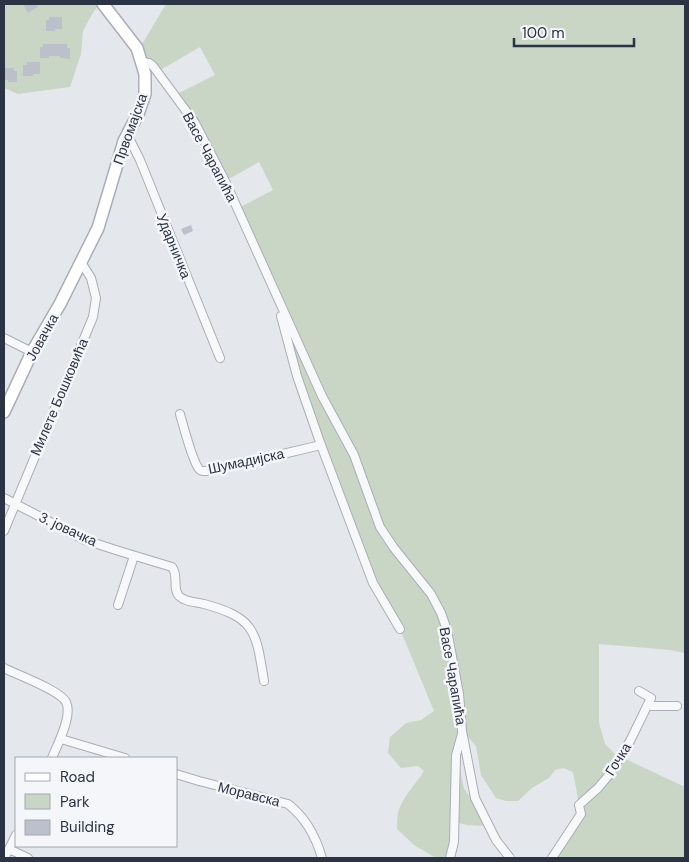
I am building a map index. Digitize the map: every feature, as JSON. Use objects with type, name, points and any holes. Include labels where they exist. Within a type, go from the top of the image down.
[{"type":"main road","name":"Првомајска","points":[[81,262],[98,228],[122,146],[138,114],[146,80],[137,48],[103,4]]},
{"type":"main road","name":"Јовачка","points":[[5,408],[32,352],[60,304],[81,262]]},
{"type":"street","name":"Васе Чарапића","points":[[142,62],[153,66],[195,123],[225,181],[322,396],[354,455],[380,527],[394,548],[431,594],[441,614],[447,630],[459,694],[462,731],[475,798],[496,840],[510,858]]},
{"type":"street","name":"Ударничка","points":[[127,134],[140,160],[220,358]]},
{"type":"street","name":"Милете Бошковића","points":[[4,532],[93,317],[96,298],[91,278],[81,262]]},
{"type":"street","points":[[275,294],[297,376],[321,444],[373,583],[400,629]]},
{"type":"street","points":[[4,338],[32,352]]},
{"type":"street","name":"Шумадијска","points":[[180,414],[194,458],[202,471],[321,444]]},
{"type":"street","name":"3. јовачка","points":[[4,498],[85,540],[172,567],[176,574],[176,591],[183,599],[223,610],[244,621],[252,631],[257,642],[264,681]]},
{"type":"street","points":[[118,605],[134,556]]},
{"type":"street","points":[[4,668],[47,688],[66,702],[68,711],[52,757]]},
{"type":"street","points":[[639,691],[651,698],[647,706],[677,706]]},
{"type":"street","name":"Гочка","points":[[552,858],[581,814],[579,805],[609,776],[630,741],[647,706]]},
{"type":"street","points":[[450,858],[454,842],[456,755],[462,731]]},
{"type":"street","points":[[60,738],[122,757]]},
{"type":"street","name":"Моравска","points":[[178,775],[288,804],[297,810],[308,824],[322,858]]},
{"type":"street","points":[[4,858],[15,837]]},
{"type":"street","points":[[9,849],[28,858]]},
{"type":"green space","points":[[4,4],[100,4],[83,31],[81,54],[70,87],[18,94],[4,88]]},
{"type":"green space","points":[[166,4],[685,4],[685,653],[599,644],[599,723],[605,744],[615,754],[685,787],[685,858],[552,858],[581,814],[573,772],[563,768],[555,770],[549,778],[532,788],[518,801],[506,801],[496,798],[481,775],[476,746],[463,731],[456,755],[464,788],[486,823],[482,826],[455,822],[450,858],[436,858],[414,845],[397,829],[400,807],[424,771],[418,766],[401,768],[388,753],[390,737],[406,723],[421,720],[434,711],[400,629],[373,583],[297,376],[275,294],[237,209],[273,190],[259,162],[225,181],[175,95],[215,75],[200,47],[157,70],[137,48],[144,41]]},
{"type":"building","points":[[23,4],[36,4],[38,7],[28,13]]},
{"type":"building","points":[[49,17],[62,17],[62,29],[46,31],[46,20],[49,20]]},
{"type":"building","points":[[43,44],[67,44],[67,48],[70,48],[70,59],[60,58],[60,56],[40,58],[40,47],[43,47]]},
{"type":"building","points":[[27,62],[40,62],[40,74],[23,76],[23,65],[27,65]]},
{"type":"building","points":[[4,68],[14,68],[14,71],[17,71],[17,82],[4,80]]},
{"type":"building","points":[[191,225],[193,231],[184,235],[181,229]]}]
